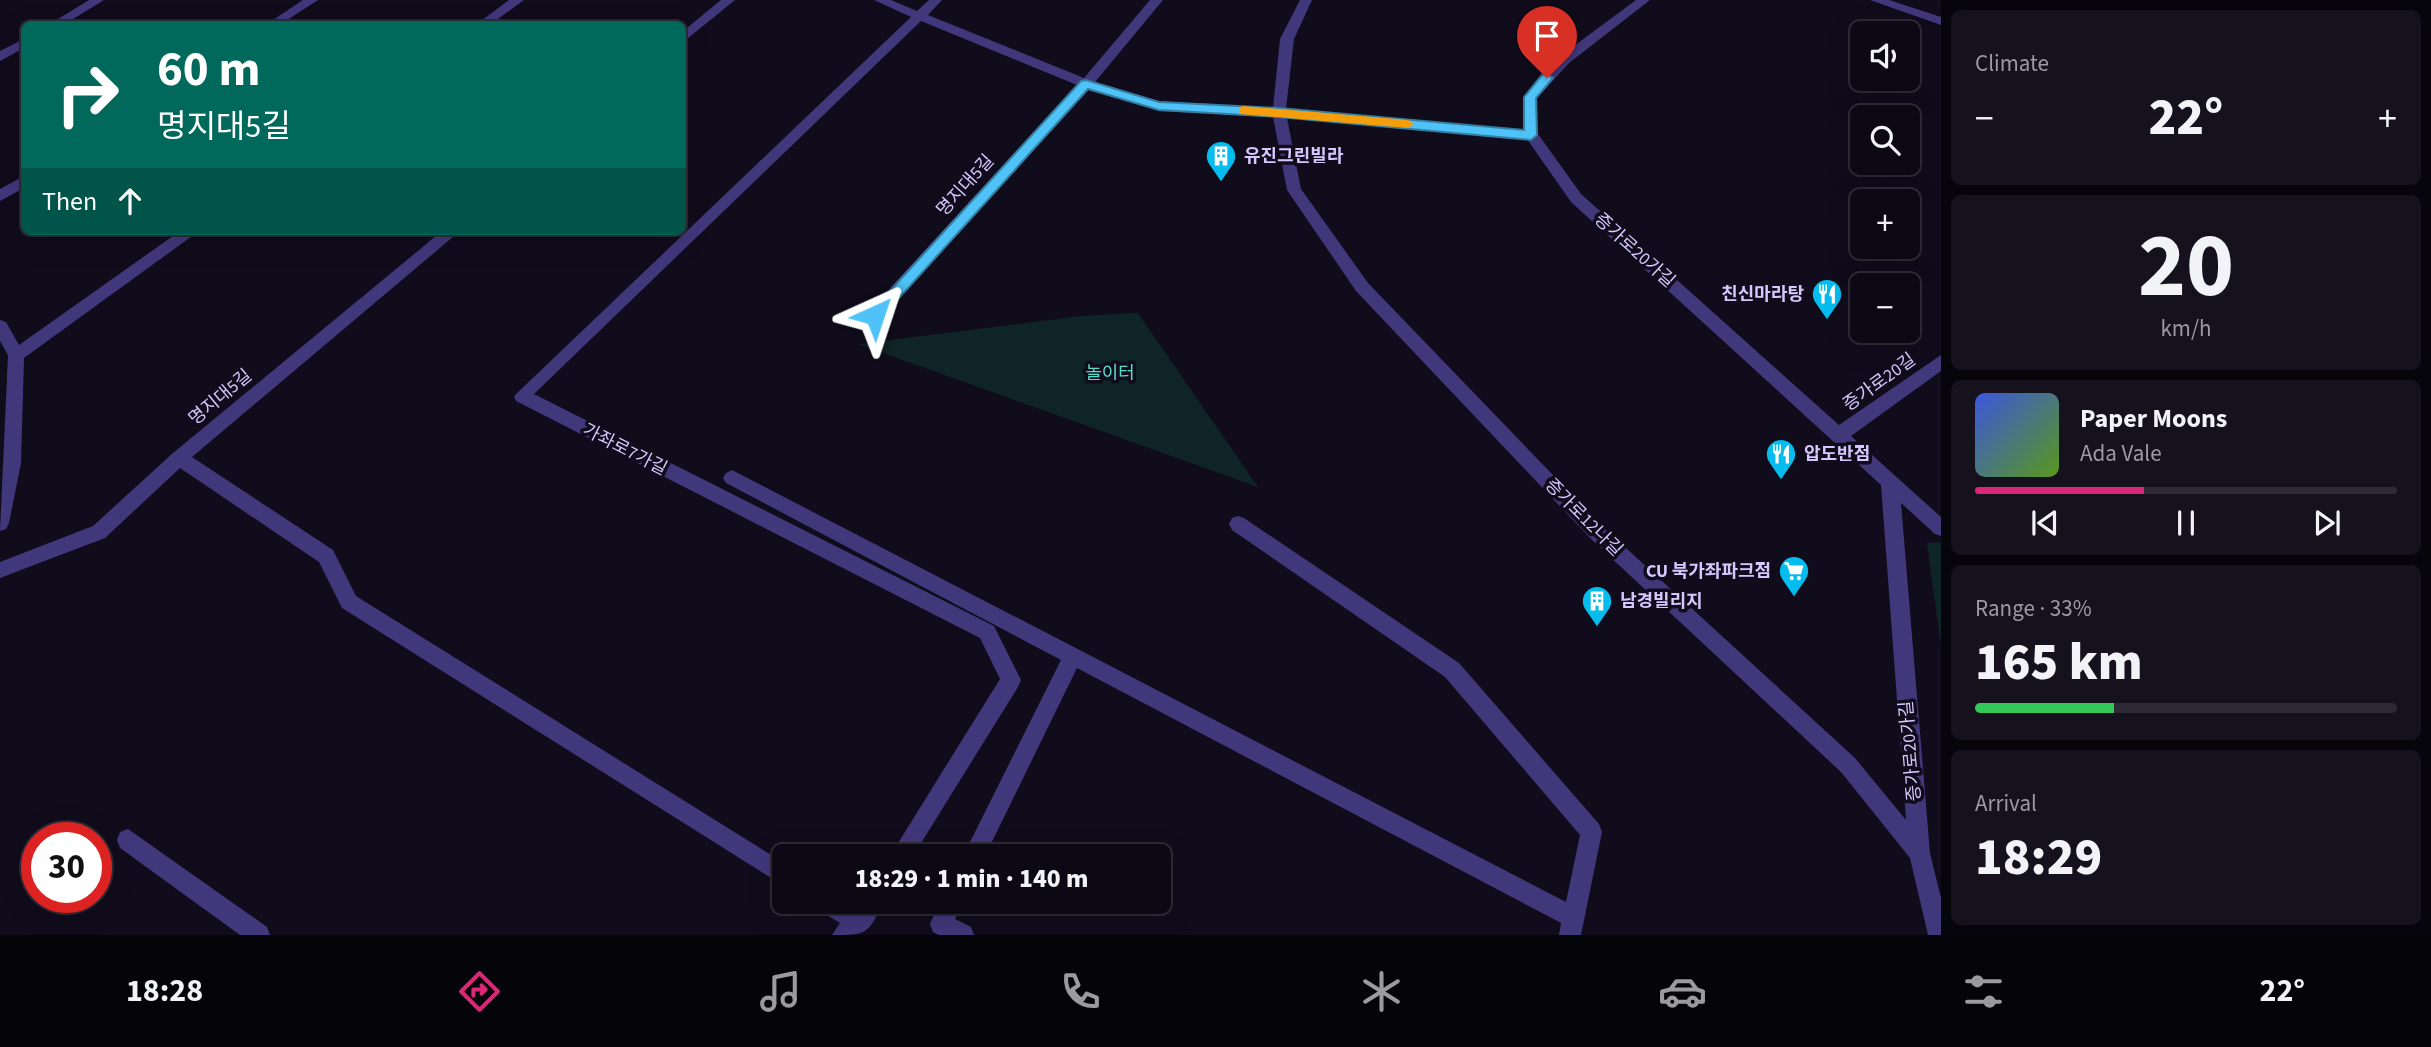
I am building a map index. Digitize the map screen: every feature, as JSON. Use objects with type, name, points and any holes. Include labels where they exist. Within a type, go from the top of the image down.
[{"type":"street","points":[[61,21],[98,0]]},
{"type":"street","points":[[278,21],[312,0]]},
{"type":"street","points":[[487,21],[518,0]]},
{"type":"street","points":[[686,36],[729,0]]},
{"type":"street","points":[[880,0],[1086,84],[1159,106],[1279,113],[1531,135],[1530,97],[1564,60],[1644,0]]},
{"type":"street","points":[[919,16],[936,0]]},
{"type":"street","name":"명지대5길","points":[[875,315],[1086,84],[1157,0]]},
{"type":"street","name":"증가로12나길","points":[[1306,0],[1287,39],[1279,113],[1294,190],[1362,287],[1597,533],[1848,765],[1919,853],[1939,935]]},
{"type":"street","points":[[1876,0],[1941,21]]},
{"type":"street","name":"가좌로7가길","points":[[908,844],[1011,680],[987,632],[522,396],[919,16]]},
{"type":"street","points":[[0,57],[21,45]]},
{"type":"street","name":"증가로20가길","points":[[1531,135],[1576,198],[1941,527]]},
{"type":"street","points":[[0,197],[21,183]]},
{"type":"street","points":[[16,355],[185,235]]},
{"type":"street","name":"명지대5길","points":[[0,570],[99,531],[179,458],[447,235]]},
{"type":"street","points":[[0,326],[16,355],[5,478],[6,509],[0,523]]},
{"type":"street","name":"증가로20길","points":[[1840,434],[1941,362]]},
{"type":"street","points":[[179,458],[326,556],[349,602],[772,867]]},
{"type":"street","points":[[732,478],[1073,654],[1572,926],[1591,832],[1452,670],[1238,524]]},
{"type":"street","name":"증가로20가길","points":[[1889,481],[1919,853]]},
{"type":"street","points":[[980,844],[1073,654]]},
{"type":"street","points":[[128,840],[259,935]]},
{"type":"street","points":[[837,914],[851,929],[862,914]]},
{"type":"street","points":[[946,914],[941,924],[962,935]]},
{"type":"green space","name":"놀이터","points":[[1138,313],[1258,487],[858,344],[1081,316]]},
{"type":"green space","points":[[1941,542],[1941,646],[1927,543]]},
{"type":"slow traffic","points":[[1243,111],[1408,124]]},
{"type":"place","name":"유진그린빌라","points":[[1221,183]]},
{"type":"place","name":"친신마라탕","points":[[1827,321]]},
{"type":"place","name":"압도반점","points":[[1781,481]]},
{"type":"place","name":"CU 북가좌파크점","points":[[1794,598]]},
{"type":"place","name":"남경빌리지","points":[[1597,628]]},
{"type":"route","points":[[875,315],[1086,84],[1159,106],[1279,113],[1531,135],[1530,97],[1547,78]]}]
